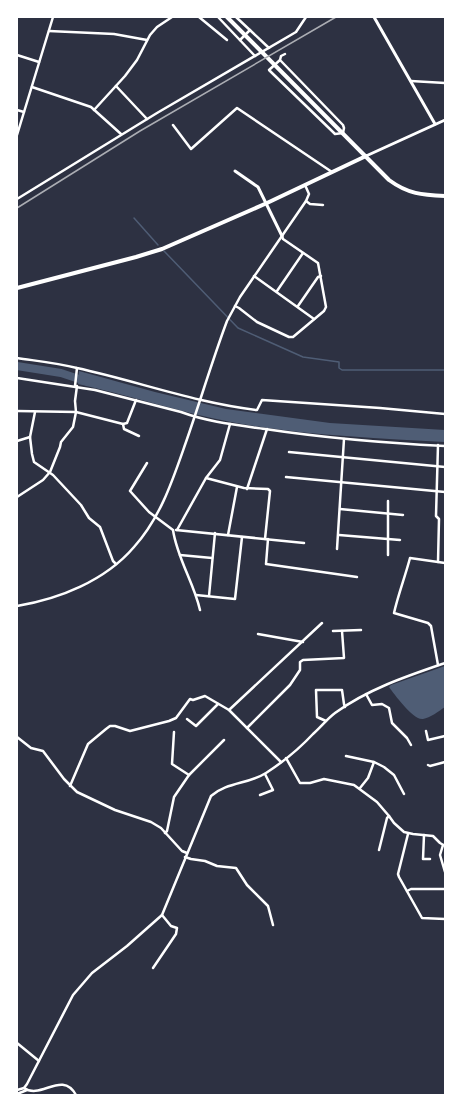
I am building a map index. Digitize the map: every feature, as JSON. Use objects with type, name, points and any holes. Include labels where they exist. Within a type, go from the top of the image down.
[{"type":"main road","points":[[227,17],[389,180],[408,191],[423,195],[445,196]]},
{"type":"main road","points":[[17,288],[162,249],[267,203],[366,156]]},
{"type":"street","points":[[17,135],[53,17]]},
{"type":"street","points":[[94,110],[137,60],[157,27],[172,17]]},
{"type":"street","points":[[199,17],[227,40]]},
{"type":"street","points":[[218,17],[256,56]]},
{"type":"street","points":[[236,17],[269,48]]},
{"type":"street","points":[[17,199],[147,119],[296,32],[306,17]]},
{"type":"street","points":[[374,17],[435,124]]},
{"type":"street","points":[[240,40],[250,30]]},
{"type":"street","points":[[49,31],[114,34],[148,40]]},
{"type":"street","points":[[280,60],[343,125],[343,133],[335,134],[269,70],[280,60],[281,56],[285,54]]},
{"type":"street","points":[[17,55],[39,62]]},
{"type":"street","points":[[411,81],[445,83]]},
{"type":"street","points":[[116,86],[147,119]]},
{"type":"street","points":[[32,87],[91,107],[121,135]]},
{"type":"street","points":[[173,125],[191,149],[237,108],[333,172]]},
{"type":"street","points":[[17,110],[24,112]]},
{"type":"street","points":[[366,156],[445,120]]},
{"type":"street","points":[[235,171],[258,186],[283,239],[318,263],[326,307],[293,337],[289,337],[257,322],[240,308],[235,306]]},
{"type":"street","points":[[17,606],[50,598],[85,584],[98,577],[134,548],[155,518],[173,479],[227,321],[254,276],[306,201],[309,194],[305,185]]},
{"type":"street","points":[[306,201],[310,204],[323,204]]},
{"type":"street","points":[[276,292],[303,252]]},
{"type":"street","points":[[254,276],[298,306],[314,319]]},
{"type":"street","points":[[298,306],[318,277],[321,276]]},
{"type":"street","points":[[17,358],[77,368],[200,400],[235,407],[258,410],[262,400],[445,414]]},
{"type":"street","points":[[17,497],[43,480],[50,472],[61,442],[73,427],[76,412],[75,401],[77,368]]},
{"type":"street","points":[[17,378],[76,385],[230,424],[344,439],[445,446]]},
{"type":"street","points":[[17,411],[76,412],[123,424],[127,423],[136,400]]},
{"type":"street","points":[[35,412],[30,436],[34,462],[50,472],[81,505],[89,518],[100,528],[113,561],[116,564]]},
{"type":"street","points":[[123,424],[124,429],[139,436]]},
{"type":"street","points":[[200,610],[196,595],[176,545],[175,530],[206,478],[220,460],[230,424]]},
{"type":"street","points":[[247,489],[267,429]]},
{"type":"street","points":[[17,441],[30,436]]},
{"type":"street","points":[[337,549],[344,439]]},
{"type":"street","points":[[438,445],[436,516],[439,519],[438,562]]},
{"type":"street","points":[[289,452],[445,467]]},
{"type":"street","points":[[147,463],[130,491],[155,518],[175,530],[304,543]]},
{"type":"street","points":[[286,477],[445,492]]},
{"type":"street","points":[[206,478],[237,487],[247,489],[268,489],[270,491],[266,564],[357,577]]},
{"type":"street","points":[[228,535],[237,487]]},
{"type":"street","points":[[388,501],[388,555]]},
{"type":"street","points":[[340,509],[403,515]]},
{"type":"street","points":[[208,596],[215,533]]},
{"type":"street","points":[[338,535],[400,540]]},
{"type":"street","points":[[196,595],[235,599],[242,537]]},
{"type":"street","points":[[180,555],[212,558]]},
{"type":"street","points":[[438,665],[431,626],[428,623],[394,613],[398,594],[403,585],[410,558],[445,563]]},
{"type":"street","points":[[229,710],[322,623]]},
{"type":"street","points":[[333,631],[361,630]]},
{"type":"street","points":[[247,728],[290,685],[300,670],[300,662],[303,660],[344,658],[342,631]]},
{"type":"street","points":[[258,634],[302,642]]},
{"type":"street","points":[[17,1094],[25,1089],[73,995],[92,973],[127,946],[162,915],[211,796],[224,788],[265,774],[286,758],[335,713],[366,694],[384,685],[445,663]]},
{"type":"street","points":[[326,721],[317,717],[316,690],[342,690],[345,707]]},
{"type":"street","points":[[366,694],[372,705],[382,704],[389,708],[392,723],[407,738],[411,745]]},
{"type":"street","points":[[70,786],[88,744],[110,726],[130,731],[170,721],[176,718],[190,699],[193,700],[205,696],[229,710],[281,762]]},
{"type":"street","points":[[187,719],[196,726],[218,704]]},
{"type":"street","points":[[426,731],[428,740],[445,736]]},
{"type":"street","points":[[174,732],[172,764],[189,775]]},
{"type":"street","points":[[17,737],[31,748],[43,752],[70,786],[82,795],[115,810],[151,822],[158,826],[177,847],[187,853]]},
{"type":"street","points":[[165,833],[167,831],[174,797],[189,775],[224,740]]},
{"type":"street","points":[[346,756],[374,762],[388,769],[394,775],[404,794]]},
{"type":"street","points":[[286,758],[300,783],[304,784],[331,780],[354,785],[378,802],[394,823],[404,832],[408,834],[433,836],[444,846],[440,855],[445,872]]},
{"type":"street","points":[[360,788],[368,778],[374,762]]},
{"type":"street","points":[[428,765],[430,766],[445,762]]},
{"type":"street","points":[[260,795],[273,790],[265,774]]},
{"type":"street","points":[[379,850],[387,818],[389,816]]},
{"type":"street","points":[[408,834],[398,874],[399,877],[422,918],[445,918]]},
{"type":"street","points":[[424,835],[423,859],[430,859]]},
{"type":"street","points":[[185,858],[205,861],[217,866],[236,868],[247,885],[268,906],[273,925]]},
{"type":"street","points":[[407,891],[410,889],[445,889]]},
{"type":"street","points":[[153,968],[176,934],[177,928],[171,926],[162,915]]},
{"type":"street","points":[[17,1043],[39,1061]]},
{"type":"street","points":[[17,1090],[25,1089],[40,1091],[60,1085],[72,1088],[76,1095]]},
{"type":"water","points":[[79,371],[155,392],[226,409],[330,423],[445,430],[445,442],[311,433],[231,422],[78,384]]},
{"type":"water","points":[[445,666],[445,707],[426,718],[419,718],[410,712],[389,687],[391,685]]},
{"type":"waterway","points":[[134,218],[158,245]]},
{"type":"waterway","points":[[164,251],[238,328],[303,357],[339,362],[339,368],[342,370],[445,370]]},
{"type":"waterway","points":[[17,366],[61,373],[88,382]]},
{"type":"railway","points":[[17,208],[140,131],[336,17]]}]
